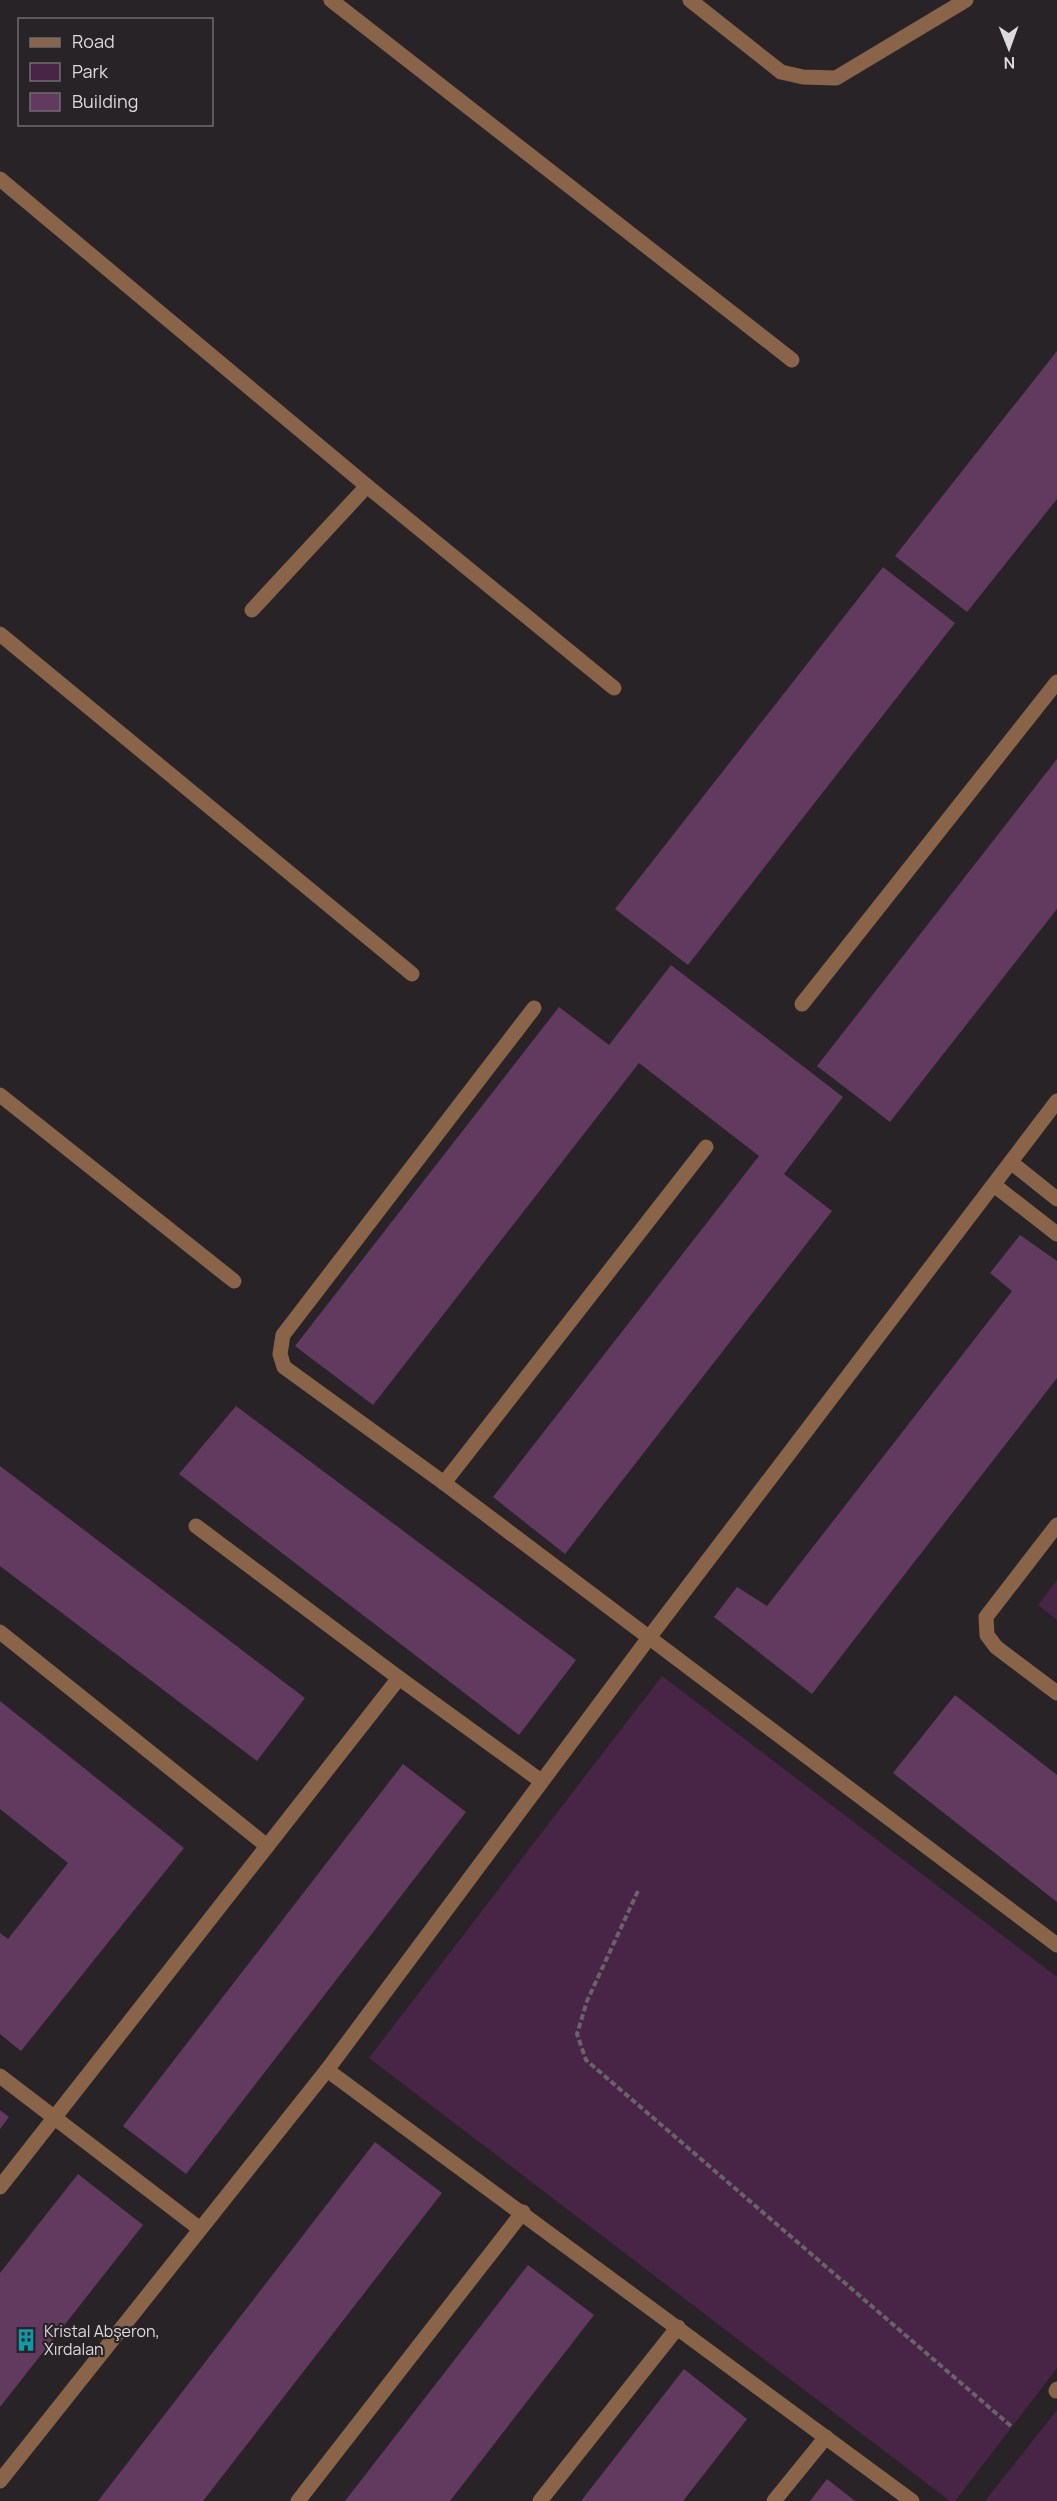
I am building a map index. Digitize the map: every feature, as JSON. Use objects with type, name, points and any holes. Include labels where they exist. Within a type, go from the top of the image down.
[{"type":"street","points":[[331,0],[792,360]]},
{"type":"street","points":[[690,0],[781,72],[803,77],[836,78],[966,0]]},
{"type":"street","points":[[0,179],[367,486],[614,688]]},
{"type":"street","points":[[252,610],[367,486]]},
{"type":"street","points":[[0,634],[412,974]]},
{"type":"street","points":[[802,1004],[1055,688]]},
{"type":"street","points":[[534,1008],[283,1335],[280,1354],[284,1367],[444,1483],[1057,1945]]},
{"type":"street","points":[[0,1095],[234,1281]]},
{"type":"street","points":[[0,2481],[327,2070],[541,1781],[1057,1101]]},
{"type":"street","points":[[444,1483],[706,1147]]},
{"type":"street","points":[[1012,1162],[1057,1199]]},
{"type":"street","points":[[994,1185],[1057,1234]]},
{"type":"street","points":[[1057,1525],[986,1617],[987,1635],[996,1647],[1057,1693]]},
{"type":"street","points":[[196,1526],[541,1781]]},
{"type":"street","points":[[0,1632],[267,1846]]},
{"type":"street","points":[[0,2187],[399,1678]]},
{"type":"street","points":[[327,2070],[523,2212],[912,2501]]},
{"type":"street","points":[[0,2076],[200,2229]]},
{"type":"street","points":[[298,2501],[523,2212]]},
{"type":"street","points":[[540,2501],[678,2327]]},
{"type":"street","points":[[774,2501],[826,2437]]},
{"type":"path","points":[[638,1891],[587,2001],[577,2034],[586,2060],[1012,2427]]},
{"type":"green space","points":[[1057,1580],[1057,1620],[1038,1605]]},
{"type":"green space","points":[[662,1676],[1057,1977],[1057,2368],[955,2501],[950,2501],[369,2058]]},
{"type":"green space","points":[[1057,2410],[1057,2501],[985,2501]]},
{"type":"building","points":[[1057,351],[1057,499],[967,612],[895,556]]},
{"type":"building","points":[[883,567],[955,623],[688,965],[615,909]]},
{"type":"building","points":[[1057,759],[1057,909],[890,1122],[817,1066]]},
{"type":"building","points":[[671,965],[843,1097],[784,1174],[832,1211],[565,1554],[493,1497],[759,1156],[639,1063],[373,1405],[295,1346],[559,1007],[609,1045]]},
{"type":"building","points":[[1020,1235],[1057,1261],[1057,1378],[812,1694],[714,1617],[737,1587],[767,1606],[1012,1291],[990,1273]]},
{"type":"building","points":[[236,1406],[576,1660],[519,1735],[179,1474]]},
{"type":"building","points":[[0,1466],[305,1698],[257,1761],[0,1566]]},
{"type":"building","points":[[955,1695],[1057,1775],[1057,1902],[893,1773]]},
{"type":"building","points":[[0,1701],[184,1848],[21,2051],[0,2034],[0,1933],[8,1939],[68,1863],[0,1809]]},
{"type":"building","points":[[403,1764],[466,1812],[186,2174],[123,2126]]},
{"type":"building","points":[[0,2110],[9,2117],[0,2129]]},
{"type":"building","points":[[375,2142],[442,2193],[203,2501],[98,2501]]},
{"type":"building","name":"Kristal Abşeron, Xırdalan","points":[[78,2174],[143,2225],[0,2407],[0,2273]]},
{"type":"building","points":[[528,2265],[594,2315],[450,2501],[345,2501]]},
{"type":"building","points":[[684,2369],[747,2419],[683,2501],[581,2501]]},
{"type":"building","points":[[827,2479],[855,2501],[810,2501]]},
{"type":"place","name":"Kristal Abşeron, Xırdalan","points":[[26,2340]]}]
